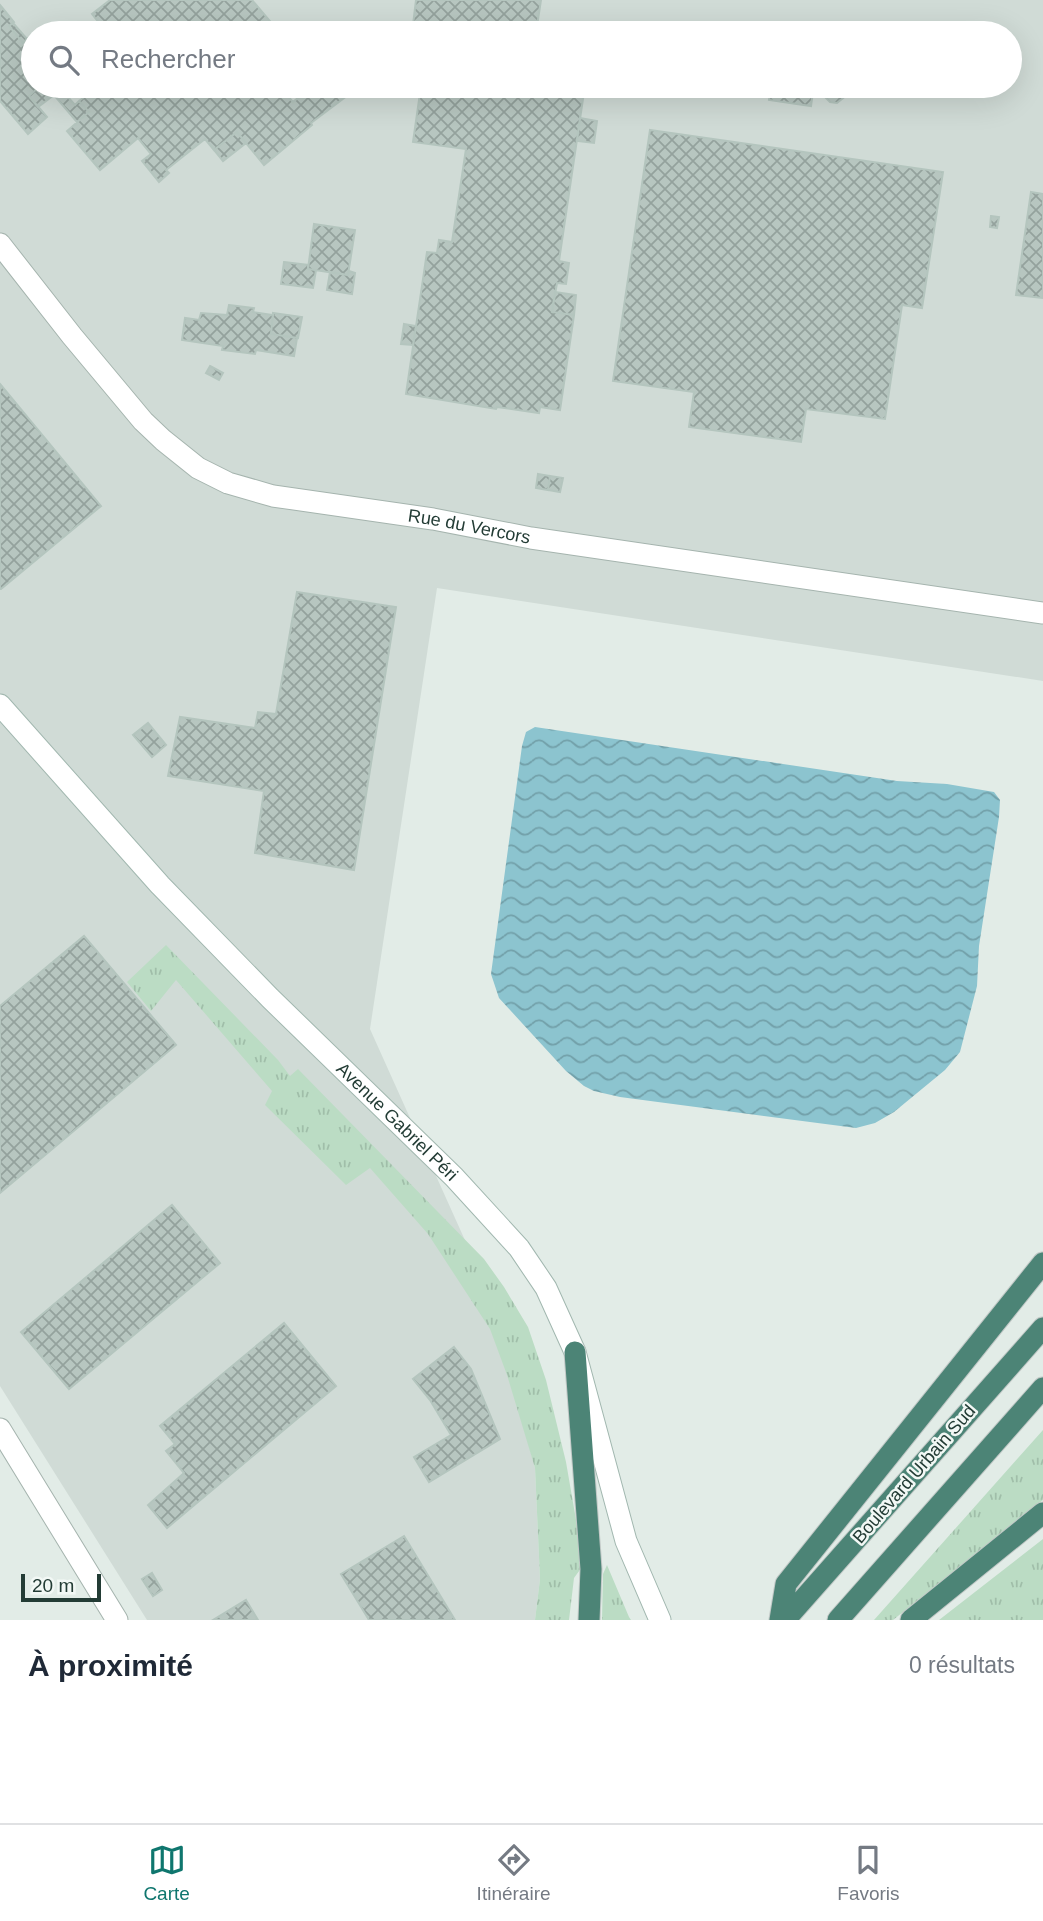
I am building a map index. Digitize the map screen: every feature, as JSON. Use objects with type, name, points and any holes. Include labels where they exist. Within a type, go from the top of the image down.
[{"type":"highway","points":[[783,1620],[786,1584],[1043,1263]]},
{"type":"highway","name":"Boulevard Urbain Sud","points":[[783,1620],[1043,1328]]},
{"type":"highway","points":[[575,1352],[591,1569],[589,1620]]},
{"type":"highway","points":[[838,1620],[1043,1388]]},
{"type":"highway","points":[[911,1620],[1043,1513]]},
{"type":"street","name":"Rue du Vercors","points":[[0,244],[143,421],[198,468],[228,483],[273,496],[433,519],[531,538],[1043,612]]},
{"type":"street","name":"Avenue Gabriel Péri","points":[[0,705],[160,885],[488,1213],[519,1248],[546,1288],[575,1352],[626,1541],[660,1620]]},
{"type":"street","points":[[0,1429],[117,1620]]},
{"type":"shaded area","points":[[0,0],[1043,0],[1043,681],[437,588],[370,1029],[486,1287],[535,1468],[540,1579],[535,1620],[147,1620],[0,1386]]},
{"type":"green space","points":[[166,945],[278,1060],[290,1076],[298,1069],[484,1259],[528,1327],[546,1380],[566,1462],[579,1537],[582,1567],[574,1578],[569,1620],[535,1620],[540,1579],[535,1468],[490,1329],[428,1234],[370,1168],[346,1185],[265,1105],[272,1091],[176,980],[151,1011],[127,982]]},
{"type":"green space","points":[[1043,1430],[1043,1500],[893,1620],[874,1620]]},
{"type":"green space","points":[[1043,1539],[1043,1620],[939,1620]]},
{"type":"green space","points":[[607,1565],[631,1620],[602,1620],[603,1574]]},
{"type":"water","points":[[535,727],[897,781],[947,784],[994,792],[1000,800],[999,817],[979,946],[977,986],[960,1052],[945,1070],[894,1112],[875,1123],[856,1128],[620,1097],[584,1086],[566,1071],[499,998],[491,974],[522,746],[526,732]]},
{"type":"building","points":[[110,0],[252,0],[270,21],[98,21],[92,14]]},
{"type":"building","points":[[416,0],[541,0],[538,21],[413,21]]},
{"type":"building","points":[[0,5],[14,22],[9,26],[21,41],[21,98],[31,98],[47,117],[28,134],[0,101]]},
{"type":"building","points":[[13,23],[21,32],[21,41],[9,26]]},
{"type":"building","points":[[31,98],[50,98],[38,107]]},
{"type":"building","points":[[57,98],[69,98],[75,105],[79,101],[89,112],[77,122]]},
{"type":"building","points":[[83,98],[290,98],[293,102],[298,98],[344,98],[264,165],[237,132],[214,150],[205,139],[166,170],[169,173],[159,182],[142,161],[151,154],[138,138],[100,170],[67,131],[89,112],[79,101]]},
{"type":"building","points":[[419,98],[583,98],[559,261],[569,263],[566,284],[557,283],[552,312],[574,315],[560,410],[540,407],[539,413],[496,409],[406,394],[427,252],[437,253],[439,240],[452,242],[466,149],[413,142]]},
{"type":"building","points":[[769,98],[812,98],[811,106]]},
{"type":"building","points":[[826,98],[843,98],[837,103]]},
{"type":"building","points":[[580,118],[597,121],[594,143],[577,141]]},
{"type":"building","points":[[650,130],[943,172],[922,308],[902,305],[885,419],[806,409],[801,442],[689,427],[694,392],[613,381]]},
{"type":"building","points":[[237,132],[246,143],[223,161],[214,150]]},
{"type":"building","points":[[1031,192],[1043,194],[1043,298],[1016,295]]},
{"type":"building","points":[[991,216],[999,217],[997,228],[990,227]]},
{"type":"building","points":[[314,224],[355,230],[348,275],[308,269]]},
{"type":"building","points":[[284,262],[308,265],[308,269],[316,270],[313,288],[281,284]]},
{"type":"building","points":[[349,271],[355,273],[352,294],[327,290],[330,272],[348,275]]},
{"type":"building","points":[[555,292],[576,295],[574,315],[552,312]]},
{"type":"building","points":[[229,305],[254,308],[253,312],[273,315],[271,334],[297,338],[294,356],[256,350],[255,354],[222,350],[223,346],[182,340],[185,318],[199,320],[201,313],[227,315]]},
{"type":"building","points":[[273,313],[302,317],[298,338],[271,334]]},
{"type":"building","points":[[404,324],[416,326],[413,345],[401,344]]},
{"type":"building","points":[[210,366],[223,373],[219,380],[206,373]]},
{"type":"building","points":[[0,384],[101,506],[1,589],[0,589]]},
{"type":"building","points":[[538,474],[550,476],[548,490],[536,488]]},
{"type":"building","points":[[550,476],[563,478],[560,492],[548,490]]},
{"type":"building","points":[[297,592],[396,607],[354,870],[255,853],[264,791],[168,776],[180,717],[255,728],[258,712],[276,714]]},
{"type":"building","points":[[148,723],[166,745],[152,757],[133,735]]},
{"type":"building","points":[[84,936],[176,1045],[0,1193],[0,1006]]},
{"type":"building","points":[[172,1205],[220,1263],[69,1389],[21,1332]]},
{"type":"building","points":[[284,1323],[336,1386],[167,1528],[148,1505],[184,1473],[166,1451],[175,1444],[160,1426]]},
{"type":"building","points":[[454,1347],[471,1369],[500,1439],[429,1482],[414,1457],[451,1435],[430,1400],[413,1379]]},
{"type":"building","points":[[404,1536],[455,1620],[369,1620],[341,1574]]},
{"type":"building","points":[[152,1573],[162,1590],[153,1596],[142,1579]]},
{"type":"building","points":[[246,1600],[258,1620],[213,1620]]}]
